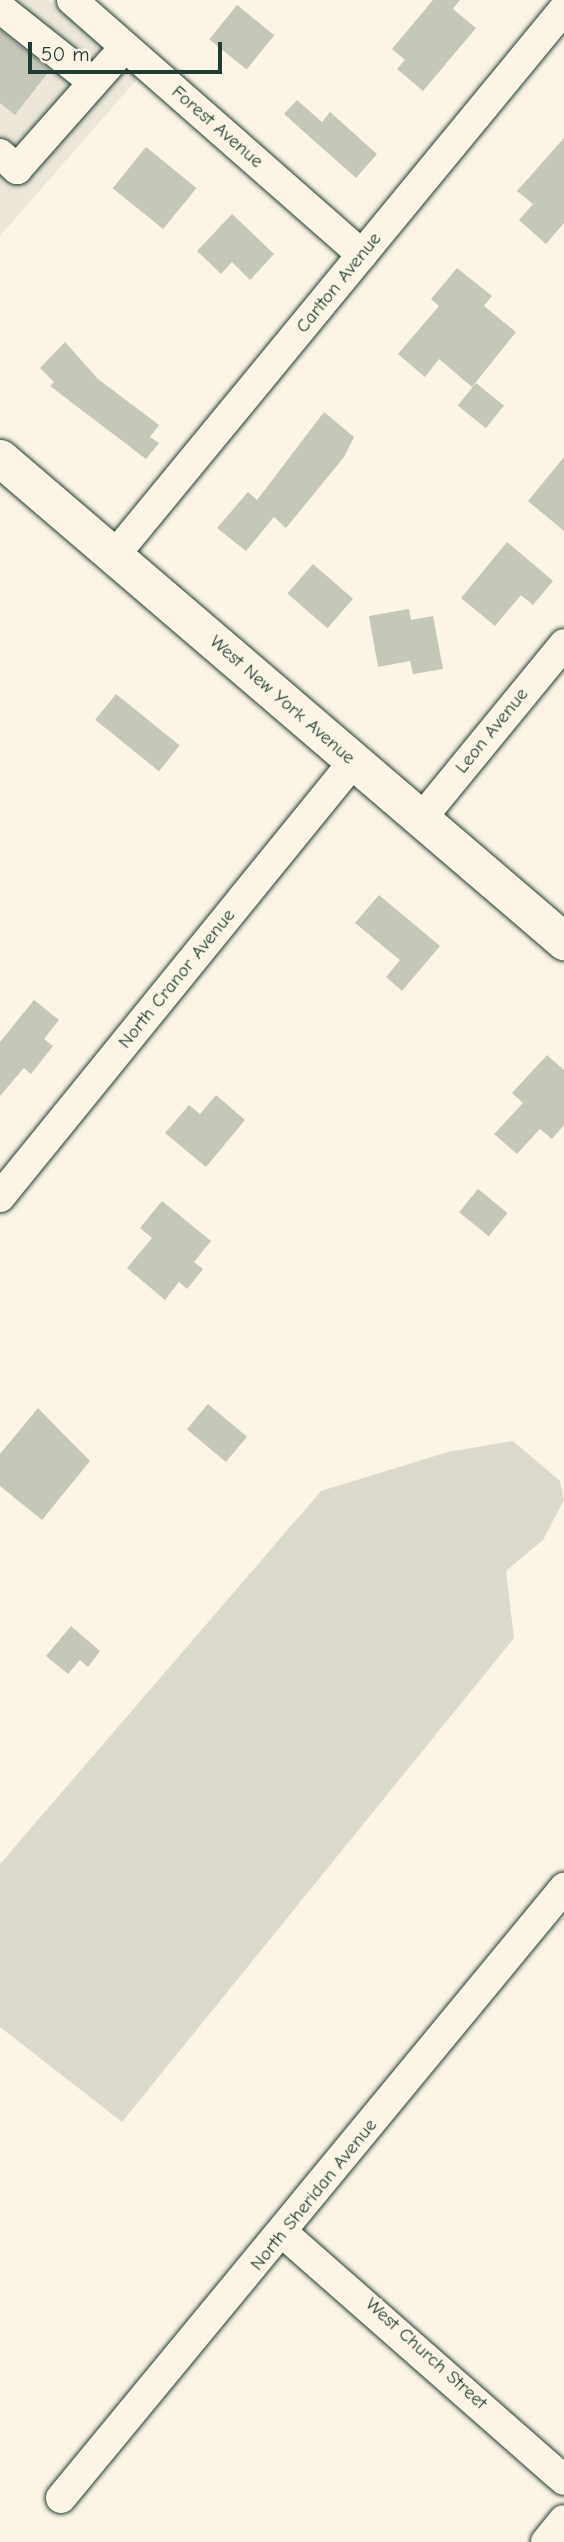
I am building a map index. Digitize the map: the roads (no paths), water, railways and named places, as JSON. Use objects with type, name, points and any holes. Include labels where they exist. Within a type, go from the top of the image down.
[{"type":"main road","name":"West New York Avenue","points":[[5,473],[114,556],[564,941]]},
{"type":"street","name":"Forest Avenue","points":[[72,0],[362,255]]},
{"type":"street","points":[[0,8],[93,82]]},
{"type":"street","name":"Carlton Avenue","points":[[114,556],[564,9]]},
{"type":"street","points":[[0,154],[17,169],[125,47]]},
{"type":"street","name":"Leon Avenue","points":[[421,819],[564,643]]},
{"type":"street","name":"North Cranor Avenue","points":[[0,1197],[354,761]]},
{"type":"street","name":"North Sheridan Avenue","points":[[61,2498],[283,2233],[564,1888]]},
{"type":"street","name":"West Church Street","points":[[283,2233],[564,2480]]},
{"type":"street","points":[[546,2542],[564,2520]]}]
